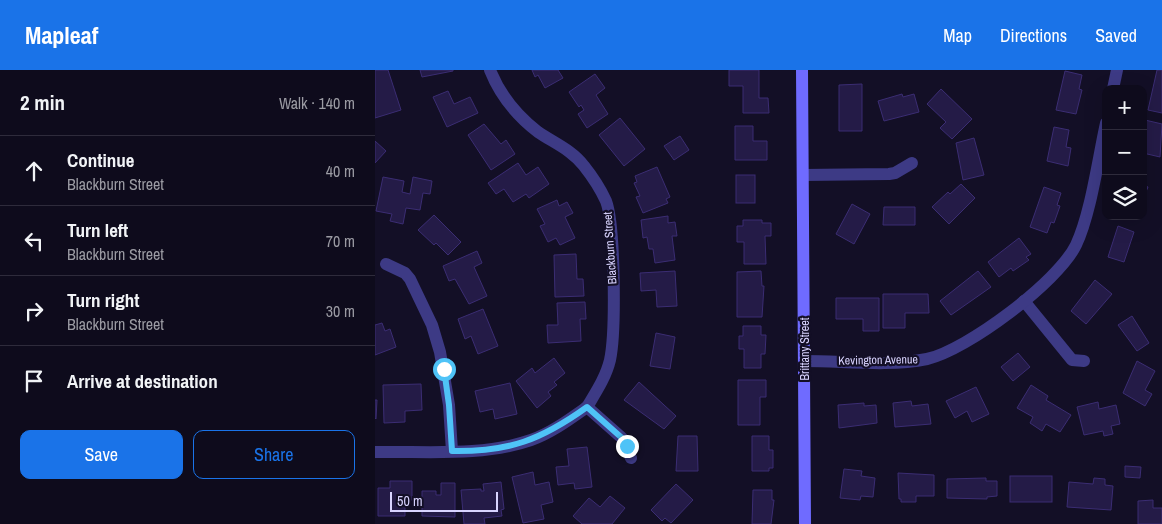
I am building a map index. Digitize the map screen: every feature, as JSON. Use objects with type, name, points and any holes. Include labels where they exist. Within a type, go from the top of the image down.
[{"type":"street","name":"Blackburn Street","points":[[375,452],[500,448],[532,440],[563,424],[587,407],[601,383],[610,361],[613,334],[610,225],[606,202],[597,183],[583,164],[563,147],[538,132],[503,96],[491,70]]},
{"type":"street","name":"Brittany Street","points":[[803,70],[805,524]]},
{"type":"street","points":[[1114,85],[1117,70]]},
{"type":"street","name":"Kevington Avenue","points":[[805,361],[895,362],[927,359],[967,341],[1023,301],[1060,269],[1076,245],[1084,222],[1104,130]]},
{"type":"street","points":[[803,175],[889,174],[899,171],[912,163]]},
{"type":"street","points":[[386,264],[405,273],[437,338],[449,405],[452,451]]},
{"type":"street","points":[[1023,301],[1072,360],[1084,361]]},
{"type":"street","points":[[587,407],[622,438],[631,458]]},
{"type":"building","points":[[375,70],[388,70],[401,110],[375,118]]},
{"type":"building","points":[[420,70],[453,70],[453,71],[422,77]]},
{"type":"building","points":[[532,70],[558,70],[563,78],[545,88],[538,75],[535,77]]},
{"type":"building","points":[[729,70],[759,70],[759,98],[768,98],[769,113],[743,113],[743,86],[729,86]]},
{"type":"building","points":[[1157,70],[1162,70],[1162,113],[1148,110]]},
{"type":"building","points":[[1065,71],[1082,75],[1079,89],[1082,90],[1076,114],[1056,110]]},
{"type":"building","points":[[595,74],[605,88],[596,95],[608,114],[587,128],[578,114],[584,110],[581,105],[579,107],[569,92]]},
{"type":"building","points":[[862,84],[862,131],[839,131],[839,85]]},
{"type":"building","points":[[941,89],[972,119],[952,139],[940,128],[946,122],[927,104]]},
{"type":"building","points":[[448,91],[454,104],[470,97],[478,113],[447,127],[433,97]]},
{"type":"building","points":[[902,94],[903,97],[914,94],[919,112],[884,121],[878,101]]},
{"type":"building","points":[[620,118],[645,149],[624,166],[599,135]]},
{"type":"building","points":[[1147,120],[1162,124],[1160,157],[1147,154]]},
{"type":"building","points":[[484,124],[501,144],[506,140],[515,154],[491,170],[468,135]]},
{"type":"building","points":[[735,126],[753,126],[753,141],[767,141],[767,160],[735,160]]},
{"type":"building","points":[[1054,127],[1069,130],[1066,147],[1071,148],[1068,166],[1047,161]]},
{"type":"building","points":[[680,136],[689,150],[674,160],[664,146]]},
{"type":"building","points":[[974,138],[984,175],[963,180],[956,143]]},
{"type":"building","points":[[375,141],[386,151],[375,163]]},
{"type":"building","points":[[518,163],[526,175],[538,167],[549,184],[529,198],[526,194],[513,202],[504,189],[496,194],[488,183]]},
{"type":"building","points":[[657,167],[670,197],[666,199],[668,203],[643,213],[636,197],[640,196],[634,183],[637,182],[635,176]]},
{"type":"building","points":[[736,175],[755,175],[755,203],[736,203]]},
{"type":"building","points":[[383,177],[404,181],[402,192],[410,194],[413,177],[432,181],[430,194],[423,193],[420,210],[406,208],[403,224],[390,221],[392,214],[376,211]]},
{"type":"building","points":[[961,184],[975,198],[949,224],[932,207],[948,192],[950,194]]},
{"type":"building","points":[[1044,187],[1061,193],[1057,205],[1060,206],[1054,223],[1051,222],[1047,233],[1030,227]]},
{"type":"building","points":[[557,200],[559,206],[567,202],[573,213],[565,217],[575,238],[560,245],[556,238],[548,242],[540,226],[545,224],[537,209]]},
{"type":"building","points":[[852,204],[870,214],[854,244],[836,234]]},
{"type":"building","points":[[884,207],[915,207],[915,225],[883,225]]},
{"type":"building","points":[[434,215],[461,242],[448,255],[436,243],[434,245],[418,230]]},
{"type":"building","points":[[668,216],[668,223],[675,222],[677,236],[672,236],[675,260],[655,263],[653,249],[649,249],[647,237],[643,238],[641,220]]},
{"type":"building","points":[[743,220],[762,220],[762,223],[771,223],[771,236],[765,236],[766,264],[744,264],[744,242],[737,242],[737,226],[743,226]]},
{"type":"building","points":[[1118,226],[1134,232],[1124,262],[1108,257]]},
{"type":"building","points":[[1019,238],[1031,254],[1026,257],[1029,260],[1013,271],[1011,268],[999,277],[988,262]]},
{"type":"building","points":[[477,251],[482,263],[474,267],[487,296],[469,304],[455,279],[449,281],[443,266]]},
{"type":"building","points":[[576,254],[577,279],[583,279],[584,296],[555,297],[554,255]]},
{"type":"building","points":[[675,271],[677,306],[657,307],[656,290],[641,291],[640,273]]},
{"type":"building","points":[[761,271],[762,286],[764,286],[762,317],[737,317],[737,272]]},
{"type":"building","points":[[978,271],[991,287],[951,315],[940,301]]},
{"type":"building","points":[[1095,280],[1112,294],[1086,324],[1071,311]]},
{"type":"building","points":[[883,294],[928,294],[929,313],[905,313],[905,328],[883,328]]},
{"type":"building","points":[[836,298],[879,298],[879,331],[863,331],[863,319],[836,319]]},
{"type":"building","points":[[585,302],[586,319],[580,319],[581,341],[548,343],[547,325],[558,325],[557,303]]},
{"type":"building","points":[[483,309],[498,346],[478,354],[471,336],[465,339],[458,319]]},
{"type":"building","points":[[1132,316],[1149,343],[1137,351],[1118,325]]},
{"type":"building","points":[[382,323],[385,331],[390,329],[396,347],[375,355],[375,325]]},
{"type":"building","points":[[743,326],[761,326],[761,335],[766,335],[765,354],[761,354],[761,368],[744,368],[744,349],[739,349],[739,336],[743,336]]},
{"type":"building","points":[[656,333],[675,337],[670,369],[650,366]]},
{"type":"building","points":[[1018,353],[1030,367],[1013,381],[1001,367]]},
{"type":"building","points":[[554,358],[565,373],[554,382],[557,385],[548,392],[551,396],[537,408],[516,381],[532,368],[535,373]]},
{"type":"building","points":[[1137,361],[1155,371],[1145,390],[1152,394],[1145,406],[1123,393]]},
{"type":"building","points":[[738,380],[766,380],[766,397],[760,397],[760,425],[738,425]]},
{"type":"building","points":[[639,382],[676,416],[664,429],[624,400]]},
{"type":"building","points":[[510,383],[517,414],[495,419],[493,409],[480,412],[475,391]]},
{"type":"building","points":[[421,384],[422,410],[405,411],[405,422],[384,423],[383,385]]},
{"type":"building","points":[[1031,385],[1048,396],[1046,400],[1071,415],[1060,432],[1046,424],[1042,431],[1030,423],[1033,417],[1017,408]]},
{"type":"building","points":[[976,387],[989,414],[972,422],[967,411],[955,418],[946,401]]},
{"type":"building","points":[[375,400],[377,400],[376,419],[375,418]]},
{"type":"building","points":[[911,401],[912,406],[928,404],[931,424],[895,427],[893,403]]},
{"type":"building","points":[[1098,402],[1099,409],[1116,405],[1120,424],[1111,426],[1113,434],[1104,436],[1103,431],[1084,435],[1077,407]]},
{"type":"building","points":[[864,403],[864,406],[876,405],[877,423],[839,428],[838,405]]},
{"type":"building","points":[[678,436],[697,436],[698,471],[676,471]]},
{"type":"building","points":[[752,436],[769,436],[769,450],[773,450],[773,468],[769,468],[769,471],[752,471]]},
{"type":"building","points":[[587,447],[592,487],[575,489],[574,483],[558,485],[556,467],[569,466],[567,449]]},
{"type":"building","points":[[1125,466],[1141,467],[1140,478],[1125,477]]},
{"type":"building","points":[[844,469],[862,471],[861,476],[875,478],[873,497],[861,496],[860,500],[840,498]]},
{"type":"building","points":[[533,472],[535,485],[549,482],[553,502],[541,505],[544,519],[523,523],[512,477]]},
{"type":"building","points":[[898,473],[934,475],[934,496],[916,496],[916,502],[901,502],[901,499],[899,499]]},
{"type":"building","points":[[1010,476],[1052,476],[1052,502],[1010,502]]},
{"type":"building","points":[[986,478],[986,481],[997,481],[997,496],[987,497],[987,499],[947,498],[947,479]]},
{"type":"building","points":[[1094,478],[1105,479],[1105,485],[1113,486],[1111,510],[1067,507],[1069,482],[1093,484]]},
{"type":"building","points":[[390,481],[412,481],[412,500],[405,500],[405,516],[378,516],[378,488],[390,488]]},
{"type":"building","points":[[501,482],[504,509],[501,510],[502,516],[484,518],[485,524],[464,524],[461,490],[481,489],[481,491],[484,491],[483,484]]},
{"type":"building","points":[[441,483],[455,483],[455,517],[422,516],[422,491],[436,491],[436,495],[441,495]]},
{"type":"building","points":[[676,484],[693,500],[671,523],[665,518],[662,521],[651,510]]},
{"type":"building","points":[[753,490],[772,490],[772,500],[774,500],[771,524],[752,524]]},
{"type":"building","points":[[610,496],[625,508],[612,524],[582,524],[573,516],[589,498],[600,507]]},
{"type":"building","points":[[1153,500],[1153,508],[1162,508],[1162,524],[1138,524],[1138,501]]},
{"type":"route","points":[[444,369],[452,451],[500,448],[532,440],[563,424],[587,407],[622,438],[627,446]]}]
